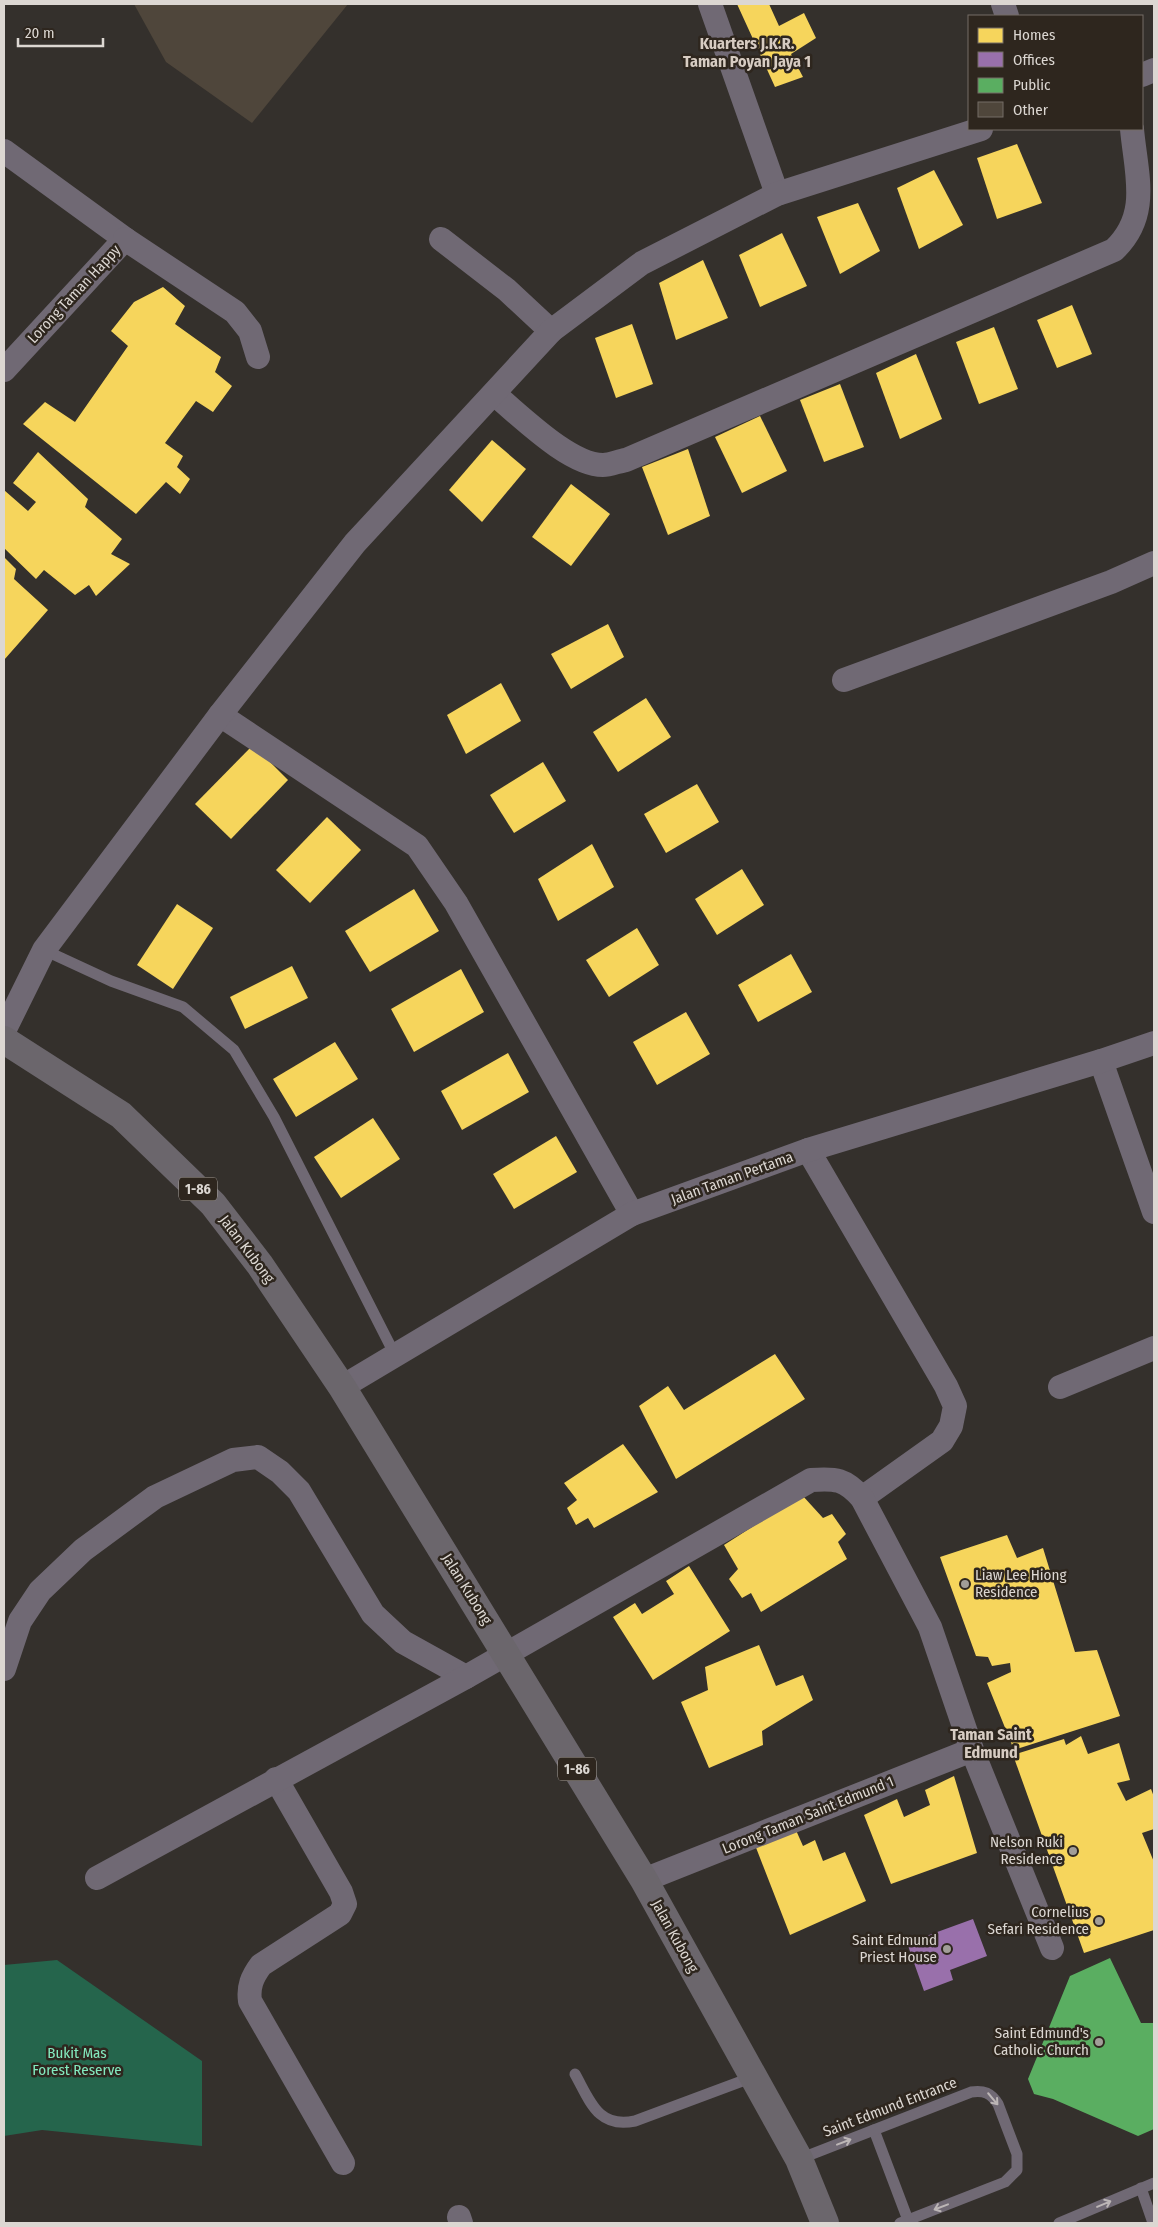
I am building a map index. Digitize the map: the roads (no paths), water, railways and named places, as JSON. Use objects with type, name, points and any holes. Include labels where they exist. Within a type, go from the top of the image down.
[{"type":"highway","name":"Jalan Kubong","points":[[4,1040],[121,1115],[213,1204],[260,1265],[342,1387],[507,1653],[644,1880],[799,2159],[825,2223]]},
{"type":"street","points":[[710,4],[777,194]]},
{"type":"street","points":[[4,1031],[44,950],[220,715],[355,544],[551,331],[642,263],[777,194],[978,130]]},
{"type":"street","points":[[494,394],[563,451],[580,460],[603,465],[626,460],[1114,250],[1127,238],[1139,205],[1132,130]]},
{"type":"street","name":"Lorong Taman Happy","points":[[4,151],[125,239],[4,370]]},
{"type":"street","points":[[125,239],[235,312],[250,331],[258,357]]},
{"type":"street","points":[[441,239],[507,290],[551,331]]},
{"type":"street","points":[[844,680],[1110,582],[1154,563]]},
{"type":"street","points":[[220,715],[417,846],[456,903],[632,1214]]},
{"type":"street","name":"Jalan Taman Pertama","points":[[342,1387],[632,1214],[808,1150],[1101,1061],[1154,1043]]},
{"type":"street","points":[[1101,1061],[1154,1212]]},
{"type":"street","points":[[808,1150],[946,1386],[955,1406],[951,1426],[942,1441],[862,1498]]},
{"type":"street","points":[[1060,1387],[1154,1348]]},
{"type":"street","points":[[4,1670],[20,1621],[40,1591],[83,1550],[155,1497],[233,1460],[258,1457],[280,1472],[299,1491],[373,1614],[403,1642],[466,1677]]},
{"type":"street","points":[[97,1878],[466,1677],[811,1480],[831,1478],[850,1484],[862,1498],[930,1627],[972,1750],[1052,1948]]},
{"type":"street","name":"Lorong Taman Saint Edmund 1","points":[[644,1880],[972,1750]]},
{"type":"street","points":[[276,1779],[341,1892],[345,1904],[340,1914],[260,1965],[253,1975],[249,1990],[250,2001],[343,2163]]},
{"type":"lane","points":[[44,950],[111,981],[183,1007],[234,1050],[274,1118],[395,1355]]},
{"type":"lane","points":[[575,2074],[592,2105],[600,2115],[610,2121],[623,2124],[635,2122],[753,2077]]},
{"type":"lane","name":"Saint Edmund Entrance","points":[[799,2159],[971,2092],[979,2090],[987,2092],[994,2097],[998,2104],[1018,2154],[1017,2170],[1005,2182],[904,2222]]},
{"type":"lane","points":[[874,2130],[904,2222]]},
{"type":"lane","points":[[1059,2223],[1154,2183]]},
{"type":"lane","points":[[1141,2188],[1153,2223]]},
{"type":"place","name":"Liaw Lee Hiong Residence","points":[[965,1584]]},
{"type":"place","name":"Nelson Ruki Residence","points":[[1073,1851]]},
{"type":"place","name":"Cornelius Sefari Residence","points":[[1099,1921]]},
{"type":"place","name":"Saint Edmund Priest House","points":[[947,1949]]},
{"type":"place","name":"Saint Edmund's Catholic Church","points":[[1099,2042]]},
{"type":"district","name":"Kuarters J.K.R. Taman Poyan Jaya 1","points":[[747,52]]},
{"type":"district","name":"Taman Saint Edmund","points":[[991,1743]]},
{"type":"park label","name":"Bukit Mas Forest Reserve","points":[[77,2062]]}]
